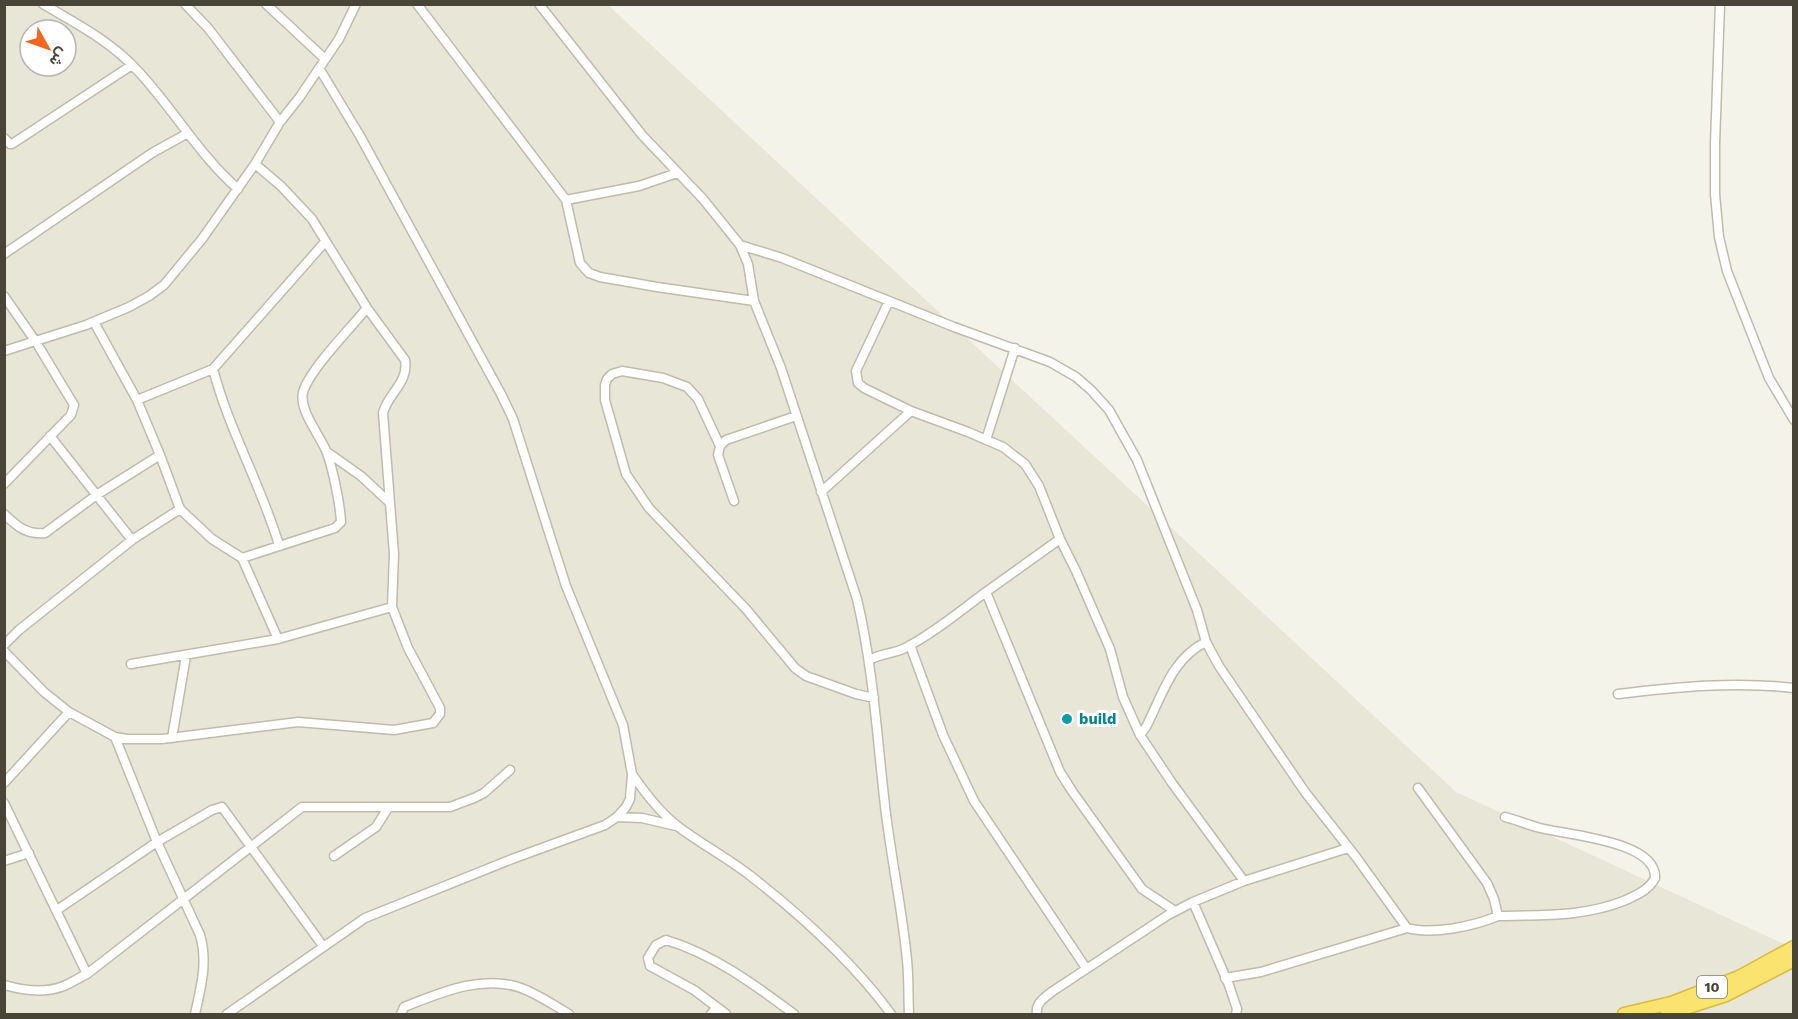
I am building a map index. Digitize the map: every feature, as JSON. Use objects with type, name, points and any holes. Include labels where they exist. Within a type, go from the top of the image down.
[{"type":"highway","name":"10","points":[[1624,1014],[1671,1003],[1739,977],[1794,947]]},
{"type":"highway","name":"10","points":[[1666,1014],[1726,995],[1794,960]]},
{"type":"street","points":[[43,4],[103,39],[132,65],[159,95],[216,169],[238,189]]},
{"type":"street","points":[[185,4],[208,28],[280,122]]},
{"type":"street","points":[[266,4],[325,59]]},
{"type":"street","points":[[6,352],[129,308],[164,285],[202,239],[238,189],[280,122],[299,98],[345,28],[356,4]]},
{"type":"street","points":[[417,4],[566,200],[580,263],[591,274],[657,287],[754,301]]},
{"type":"street","points":[[539,4],[642,135],[703,199],[740,245],[748,264],[754,301],[781,368],[857,598],[870,660],[885,808],[905,944],[909,1014]]},
{"type":"street","points":[[1720,4],[1715,164],[1715,203],[1719,237],[1727,271],[1769,378],[1794,420]]},
{"type":"street","points":[[4,138],[12,144],[132,65]]},
{"type":"street","points":[[227,1014],[348,929],[381,910],[605,825],[617,817],[630,799],[632,774],[623,725],[566,586],[513,419],[360,136],[319,68]]},
{"type":"street","points":[[4,254],[152,153],[188,134]]},
{"type":"street","points":[[4,651],[44,692],[69,712],[115,737],[143,740],[172,738],[298,722],[394,730],[433,723],[441,714],[408,648],[392,608],[394,555],[383,413],[405,377],[407,369],[405,360],[367,308],[312,219],[281,186],[255,164]]},
{"type":"street","points":[[566,200],[639,186],[677,173]]},
{"type":"street","points":[[137,400],[213,369],[325,242]]},
{"type":"street","points":[[740,245],[782,258],[954,327],[1050,362],[1076,377],[1091,390],[1109,410],[1137,460],[1197,610],[1206,642],[1219,666],[1305,792],[1407,928]]},
{"type":"street","points":[[4,296],[36,342],[74,405],[70,415],[4,483]]},
{"type":"street","points":[[889,301],[860,360],[856,376],[858,383],[911,411],[969,432],[1012,452],[1025,464],[1039,486],[1060,539],[1110,649],[1123,697],[1140,735],[1244,881]]},
{"type":"street","points":[[242,558],[339,525],[341,515],[327,452],[312,426],[303,400],[303,393],[315,371],[367,308]]},
{"type":"street","points":[[94,322],[137,400],[180,509],[212,539],[242,558],[278,639]]},
{"type":"street","points":[[986,440],[1015,348]]},
{"type":"street","points":[[213,369],[230,422],[279,545]]},
{"type":"street","points":[[720,446],[698,399],[687,387],[663,378],[622,371],[612,374],[607,379],[606,400],[626,474],[649,508],[746,609],[774,645],[801,673],[856,694],[874,698]]},
{"type":"street","points":[[821,492],[911,411]]},
{"type":"street","points":[[734,501],[718,454],[720,446],[726,440],[796,416]]},
{"type":"street","points":[[50,436],[132,540]]},
{"type":"street","points":[[327,452],[361,476],[390,503]]},
{"type":"street","points":[[4,514],[25,532],[45,533],[98,494],[160,455]]},
{"type":"street","points":[[4,645],[35,617],[132,540],[180,509]]},
{"type":"street","points":[[870,660],[875,656],[898,652],[910,645],[1060,539]]},
{"type":"street","points":[[986,592],[1060,772],[1142,889],[1175,912]]},
{"type":"street","points":[[131,664],[278,639],[392,608]]},
{"type":"street","points":[[1140,735],[1176,668],[1193,650],[1206,642]]},
{"type":"street","points":[[910,645],[944,735],[974,801],[1086,968]]},
{"type":"street","points":[[172,738],[186,656]]},
{"type":"street","points":[[1618,694],[1682,686],[1764,684],[1794,688]]},
{"type":"street","points":[[4,783],[69,712]]},
{"type":"street","points":[[115,737],[157,843],[200,935],[205,960],[195,1014]]},
{"type":"street","points":[[4,985],[16,988],[61,987],[87,974],[302,807],[450,807],[463,803],[494,786],[510,770]]},
{"type":"street","points":[[632,774],[658,808],[679,828],[733,863],[785,904],[854,969],[891,1014]]},
{"type":"street","points":[[1418,788],[1488,883],[1498,916]]},
{"type":"street","points":[[4,803],[87,974]]},
{"type":"street","points":[[57,910],[157,843],[212,810],[222,807],[323,946]]},
{"type":"street","points":[[334,856],[376,827],[388,808]]},
{"type":"street","points":[[617,817],[655,820],[679,828]]},
{"type":"street","points":[[1225,978],[1262,972],[1407,928],[1429,930],[1470,926],[1498,916],[1586,912],[1609,907],[1648,889],[1655,878],[1654,868],[1648,859],[1617,845],[1539,828],[1505,817]]},
{"type":"street","points":[[1036,1014],[1039,1003],[1086,968],[1193,902],[1244,881],[1348,848]]},
{"type":"street","points":[[4,861],[29,853]]},
{"type":"street","points":[[1193,902],[1235,1002],[1236,1014]]},
{"type":"street","points":[[726,1014],[714,1011],[694,990],[650,966],[648,958],[656,945],[666,940],[704,956],[727,968],[794,1014]]},
{"type":"street","points":[[401,1014],[404,1007],[432,996],[488,982],[520,987],[569,1014]]},
{"type":"shaded area","points":[[5,4],[608,5],[1456,792],[1784,944],[1794,938],[1793,1014],[5,1014]]},
{"type":"place","name":"build","points":[[1067,719]]}]
